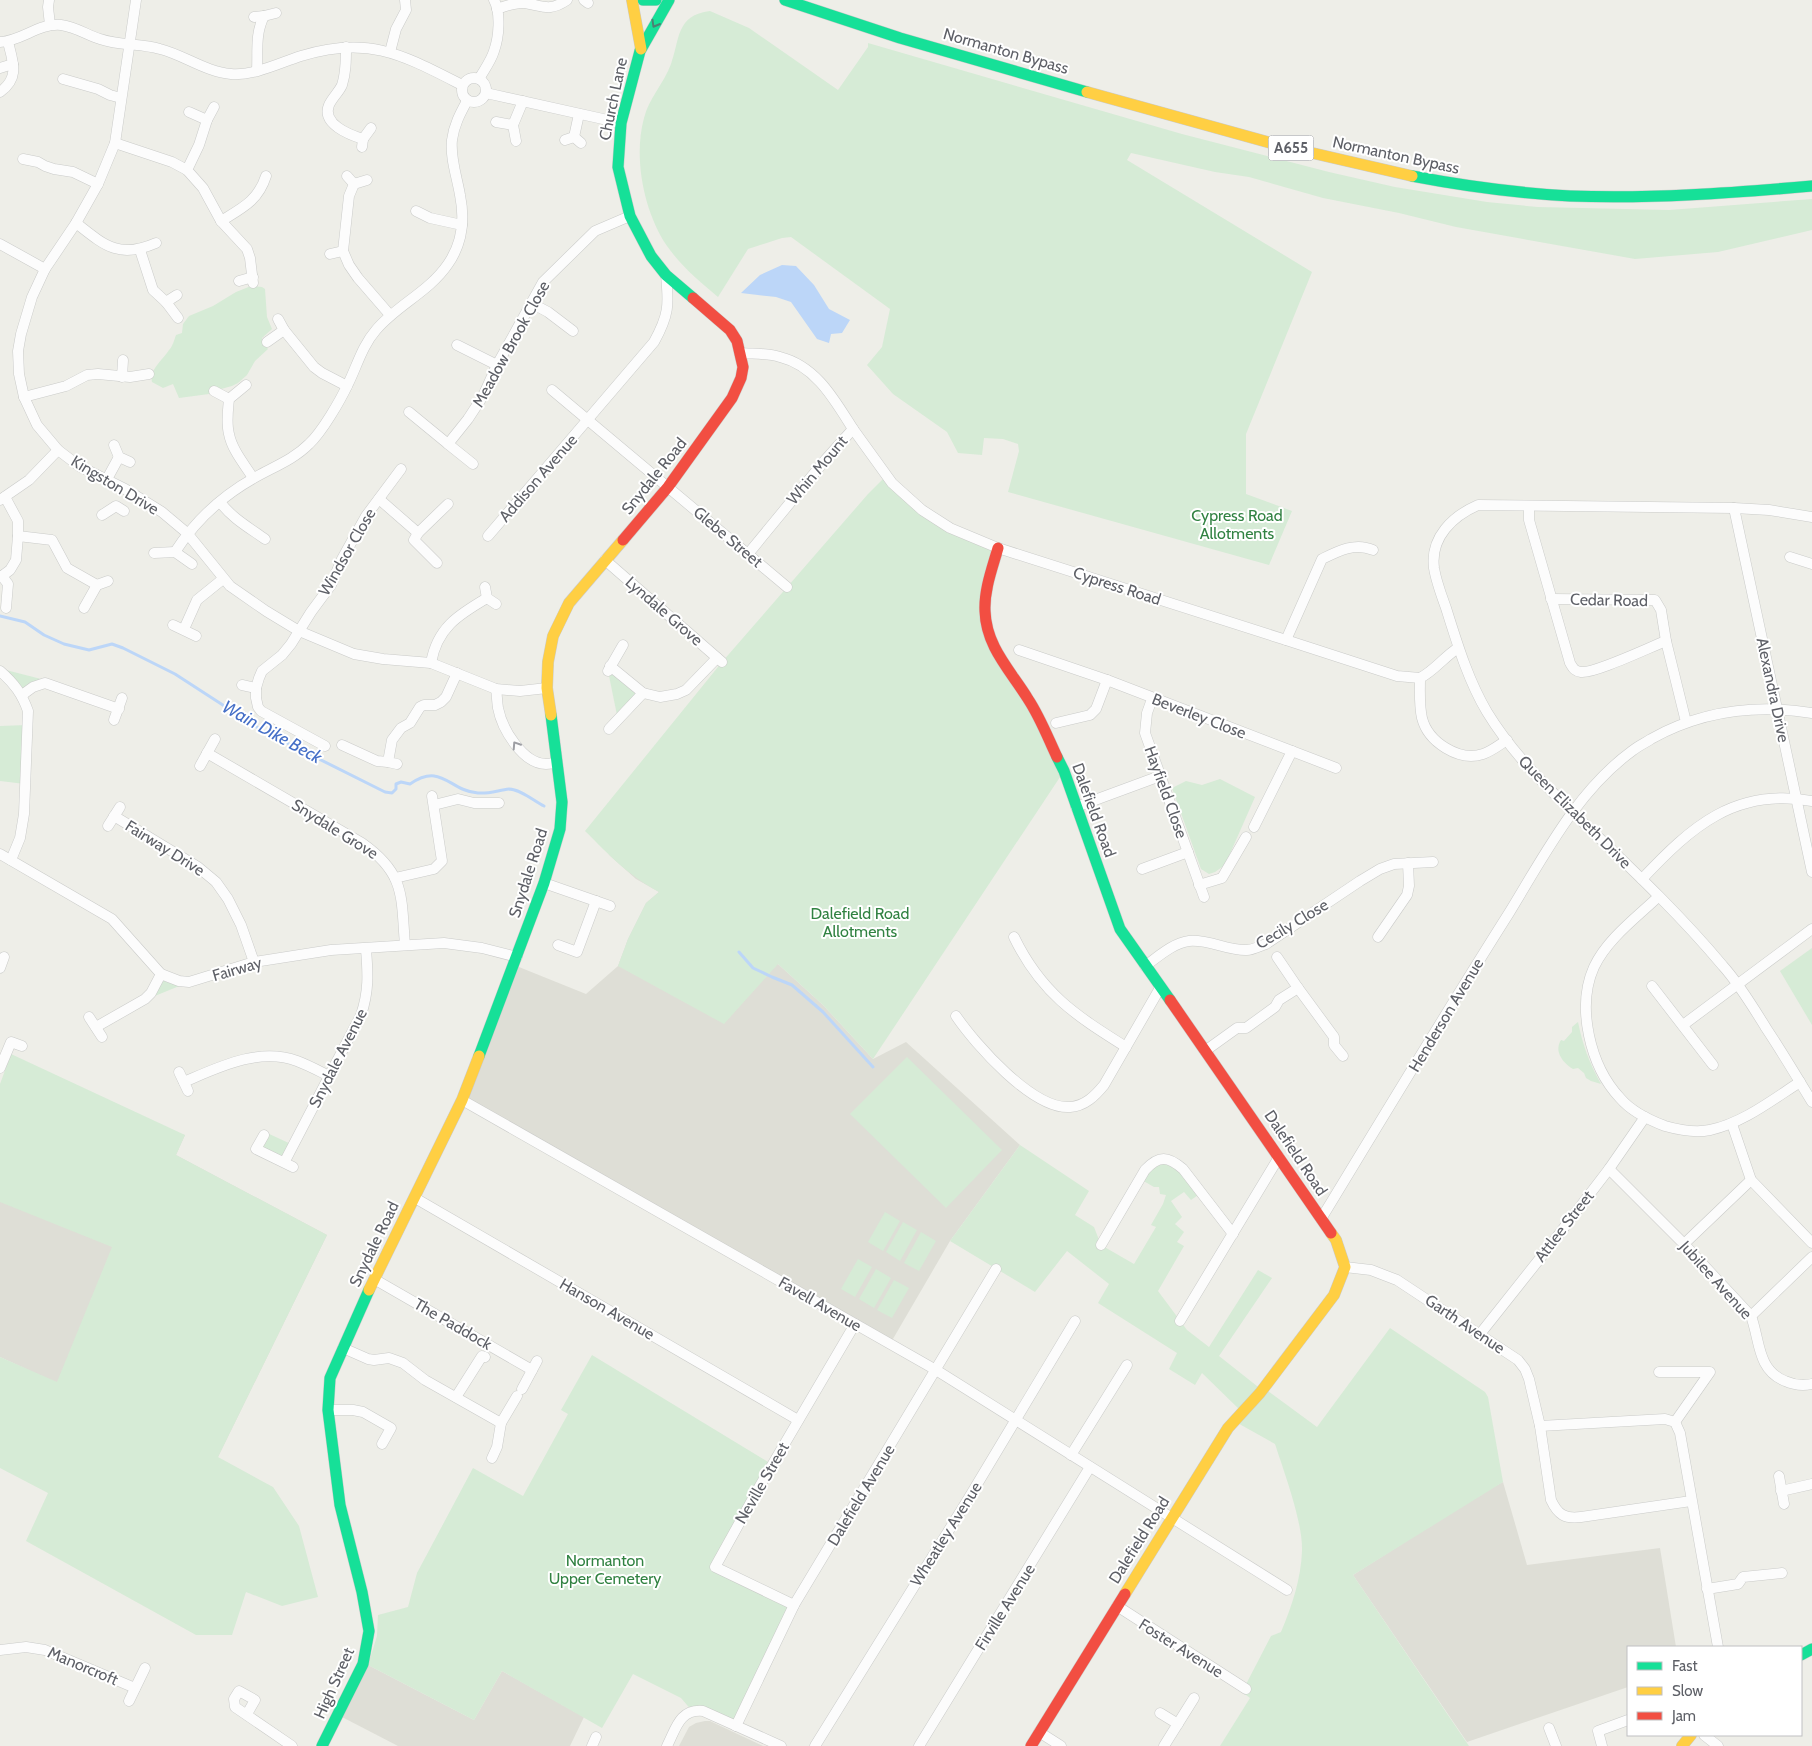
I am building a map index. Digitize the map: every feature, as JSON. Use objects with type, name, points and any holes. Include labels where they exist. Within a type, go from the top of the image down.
[{"type":"street","points":[[48,0],[50,25]]},
{"type":"street","name":"Kingston Drive","points":[[136,0],[115,142],[98,184],[76,223],[45,269],[25,317],[18,351],[19,374],[24,397],[37,425],[58,450],[79,466],[125,489],[162,512],[187,533],[223,579],[249,600],[300,631],[354,654],[383,659],[431,663],[496,689],[520,691],[547,688]]},
{"type":"street","points":[[390,52],[396,29],[406,10],[405,0]]},
{"type":"street","points":[[480,79],[495,49],[498,22],[495,5],[524,3],[552,8],[567,0]]},
{"type":"street","name":"Church Lane","points":[[632,0],[642,48]]},
{"type":"street","points":[[643,0],[656,0]]},
{"type":"street","name":"Church Lane","points":[[630,216],[618,167],[621,122],[642,48],[669,0]]},
{"type":"street","name":"Normanton Bypass","points":[[784,0],[895,36],[1140,107],[1346,162],[1419,178],[1491,189],[1563,196],[1616,197],[1698,194],[1812,186]]},
{"type":"street","points":[[257,70],[259,17],[276,13]]},
{"type":"street","points":[[0,92],[12,81],[14,73],[13,64],[4,42],[50,25],[70,27],[100,39],[128,45],[160,48],[215,71],[245,74],[302,56],[346,47],[370,48],[403,56],[462,85]]},
{"type":"street","points":[[346,47],[345,76],[341,87],[330,103],[329,117],[342,131],[363,143],[371,128]]},
{"type":"street","points":[[0,68],[13,64]]},
{"type":"street","points":[[470,78],[480,79],[485,85],[486,93],[481,101],[472,103],[467,101],[462,94],[462,85],[470,78]]},
{"type":"street","points":[[63,79],[98,89],[110,96],[122,98]]},
{"type":"street","points":[[486,93],[621,122]]},
{"type":"street","points":[[175,552],[187,533],[220,502],[253,478],[298,454],[310,443],[347,386],[365,347],[375,331],[390,315],[427,287],[444,270],[459,242],[462,225],[452,142],[459,116],[467,101]]},
{"type":"street","points":[[516,142],[513,125],[523,101]]},
{"type":"street","points":[[187,170],[214,107]]},
{"type":"street","points":[[189,112],[207,120]]},
{"type":"street","points":[[574,140],[579,114]]},
{"type":"street","points":[[496,122],[513,125]]},
{"type":"street","points":[[115,142],[172,162],[187,170],[203,188],[221,221],[247,248],[253,280],[239,281]]},
{"type":"street","points":[[23,160],[42,158],[46,166],[73,172],[98,184]]},
{"type":"street","points":[[221,221],[253,200],[259,193],[266,176]]},
{"type":"street","points":[[347,176],[354,184]]},
{"type":"street","points":[[354,184],[367,180]]},
{"type":"street","points":[[354,184],[349,196],[343,250],[349,265],[358,278],[390,315]]},
{"type":"street","points":[[413,210],[430,218],[462,225]]},
{"type":"street","name":"Snydale Road","points":[[364,1601],[343,1519],[328,1410],[330,1378],[374,1278],[462,1100],[544,883],[560,829],[562,802],[547,688],[552,636],[569,603],[668,487],[732,398],[741,378],[743,367],[737,340],[730,330],[666,275],[651,256],[630,216]]},
{"type":"street","name":"Meadow Brook Close","points":[[448,444],[476,408],[543,282],[595,232],[630,216]]},
{"type":"street","points":[[76,223],[97,240],[112,248],[140,250],[156,243]]},
{"type":"street","points":[[0,244],[45,269]]},
{"type":"street","points":[[140,250],[153,290],[166,302],[178,318]]},
{"type":"street","points":[[330,254],[343,250]]},
{"type":"street","name":"Addison Avenue","points":[[488,536],[654,342],[665,323],[668,301],[666,275]]},
{"type":"street","points":[[166,302],[177,295]]},
{"type":"street","points":[[531,303],[548,312],[573,330]]},
{"type":"street","points":[[278,318],[284,330],[314,367],[347,386]]},
{"type":"street","points":[[267,342],[284,330]]},
{"type":"street","points":[[457,344],[498,365]]},
{"type":"street","name":"Whin Mount","points":[[741,353],[779,356],[806,369],[819,380],[853,429],[748,554]]},
{"type":"street","points":[[122,376],[123,360]]},
{"type":"street","points":[[24,397],[66,386],[88,375],[137,376],[148,374]]},
{"type":"street","points":[[246,385],[229,399],[227,421],[233,446],[253,478]]},
{"type":"street","name":"Addison Avenue","points":[[552,390],[668,487]]},
{"type":"street","points":[[214,391],[229,399]]},
{"type":"street","points":[[409,412],[473,464]]},
{"type":"street","name":"Cypress Road","points":[[853,429],[886,476],[922,510],[950,528],[998,548],[1397,676],[1420,678]]},
{"type":"street","points":[[114,445],[119,458],[130,462]]},
{"type":"street","points":[[6,608],[8,584],[1,576],[10,570],[16,560],[18,521],[2,498],[29,480],[58,450]]},
{"type":"street","points":[[106,479],[119,458]]},
{"type":"street","name":"Windsor Close","points":[[300,631],[310,612],[331,585],[352,539],[366,516],[401,469]]},
{"type":"street","name":"Glebe Street","points":[[668,487],[787,587]]},
{"type":"street","points":[[102,515],[120,508],[125,489]]},
{"type":"street","name":"Windsor Close","points":[[380,499],[418,533],[414,540],[437,563]]},
{"type":"street","points":[[220,502],[240,523],[256,527],[265,539]]},
{"type":"street","points":[[418,533],[448,504]]},
{"type":"street","name":"Queen Elizabeth Drive","points":[[1812,517],[1769,510],[1734,508],[1478,505],[1455,518],[1441,533],[1434,557],[1434,568],[1458,648],[1479,696],[1507,740],[1546,786],[1658,896],[1723,966],[1737,984],[1812,1102]]},
{"type":"street","name":"Cedar Road","points":[[1529,506],[1529,520],[1573,669],[1579,672],[1594,670],[1666,641]]},
{"type":"street","name":"Alexandra Drive","points":[[1734,508],[1812,872]]},
{"type":"street","points":[[18,536],[52,540],[67,568],[97,584],[108,581]]},
{"type":"street","points":[[1286,640],[1322,559],[1350,547],[1367,547],[1373,550]]},
{"type":"street","name":"Dalefield Road","points":[[998,548],[986,591],[985,613],[991,641],[1000,659],[1029,700],[1064,772],[1120,929],[1336,1240],[1345,1267],[1334,1295],[1260,1393],[1228,1428],[1031,1746]]},
{"type":"street","points":[[154,552],[175,552],[192,564]]},
{"type":"street","points":[[1790,557],[1812,564]]},
{"type":"street","name":"Lyndale Grove","points":[[605,560],[720,660],[686,690],[677,694],[660,696],[642,693]]},
{"type":"street","points":[[184,629],[197,600],[223,579]]},
{"type":"street","points":[[84,608],[97,584]]},
{"type":"street","points":[[485,587],[487,598],[496,604]]},
{"type":"street","points":[[431,663],[436,641],[449,625],[465,611],[487,598]]},
{"type":"street","name":"Cedar Road","points":[[1551,599],[1655,600],[1661,610],[1666,641],[1686,722]]},
{"type":"street","points":[[174,625],[196,636]]},
{"type":"street","points":[[300,631],[287,650],[262,671],[256,688],[258,707],[261,711],[325,746]]},
{"type":"street","points":[[610,724],[642,693],[609,668],[623,646]]},
{"type":"street","points":[[1458,648],[1420,678],[1422,719],[1429,733],[1440,745],[1468,756],[1482,755],[1494,750],[1507,740]]},
{"type":"street","name":"Beverley Close","points":[[1019,650],[1107,680],[1152,699],[1336,768]]},
{"type":"street","points":[[0,671],[13,682],[22,695],[28,711],[24,814],[20,838],[11,860]]},
{"type":"street","points":[[342,745],[377,760],[392,763],[392,740],[401,728],[410,723],[420,707],[435,705],[446,697],[458,673]]},
{"type":"street","points":[[1056,723],[1090,715],[1096,709],[1107,680]]},
{"type":"street","points":[[22,695],[33,687],[45,683],[119,709]]},
{"type":"street","points":[[242,685],[256,688]]},
{"type":"street","points":[[496,689],[498,710],[509,734],[521,753],[533,761],[545,764],[558,762]]},
{"type":"street","points":[[114,720],[122,698]]},
{"type":"street","name":"Hayfield Close","points":[[1152,699],[1147,713],[1145,733],[1204,897]]},
{"type":"street","name":"Henderson Avenue","points":[[1321,1219],[1483,953],[1573,812],[1609,770],[1632,750],[1686,722],[1716,713],[1747,709],[1812,713]]},
{"type":"street","points":[[200,766],[215,739]]},
{"type":"street","points":[[1254,827],[1292,751]]},
{"type":"street","name":"Snydale Grove","points":[[208,753],[362,843],[383,859],[396,878],[402,902],[405,945]]},
{"type":"street","points":[[1076,807],[1160,776]]},
{"type":"street","points":[[1642,880],[1680,841],[1716,815],[1741,804],[1766,798],[1796,798],[1812,801]]},
{"type":"street","points":[[396,878],[434,869],[442,861],[433,801],[458,799],[474,803],[499,803]]},
{"type":"street","name":"Fairway Drive","points":[[108,826],[120,807]]},
{"type":"street","name":"Fairway Drive","points":[[114,816],[198,867],[216,882],[228,899],[241,925],[254,962]]},
{"type":"street","points":[[1199,885],[1222,878],[1246,837]]},
{"type":"street","points":[[1142,869],[1154,870],[1188,852]]},
{"type":"street","points":[[0,854],[112,919],[161,974],[151,993],[145,999],[96,1027]]},
{"type":"street","name":"Cecily Close","points":[[1145,966],[1176,945],[1190,941],[1203,942],[1231,949],[1249,950],[1266,944],[1373,873],[1394,864],[1433,862]]},
{"type":"street","points":[[1378,937],[1407,895],[1409,886],[1408,863]]},
{"type":"street","points":[[544,883],[610,906]]},
{"type":"street","points":[[1658,896],[1603,953],[1588,983],[1585,1010],[1594,1052],[1602,1070],[1620,1098],[1645,1117],[1672,1128],[1688,1131],[1709,1131],[1732,1124],[1751,1114],[1800,1082]]},
{"type":"street","points":[[558,945],[577,952],[596,901]]},
{"type":"street","points":[[1683,1025],[1812,929]]},
{"type":"street","points":[[1014,938],[1033,972],[1048,991],[1085,1022],[1126,1047]]},
{"type":"street","name":"Fairway","points":[[161,974],[179,981],[196,982],[254,962],[331,950],[444,943],[464,945],[517,957]]},
{"type":"street","name":"Snydale Avenue","points":[[264,1134],[256,1149],[289,1164],[367,999],[366,949]]},
{"type":"street","points":[[0,968],[4,957]]},
{"type":"street","points":[[1277,958],[1334,1037],[1334,1045],[1343,1056]]},
{"type":"street","points":[[1652,986],[1713,1065]]},
{"type":"street","points":[[956,1016],[978,1046],[1025,1088],[1052,1105],[1070,1107],[1084,1103],[1095,1096],[1104,1085],[1160,988]]},
{"type":"street","points":[[1205,1051],[1237,1028],[1246,1028],[1275,1007],[1279,1000],[1298,988]]},
{"type":"street","points":[[89,1017],[102,1037]]},
{"type":"street","points":[[0,1068],[12,1042],[22,1046]]},
{"type":"street","points":[[179,1072],[186,1087],[218,1067],[238,1060],[276,1057],[296,1060],[329,1076]]},
{"type":"street","name":"Favell Avenue","points":[[462,1100],[936,1370],[1287,1590]]},
{"type":"street","name":"Attlee Street","points":[[1480,1334],[1608,1169],[1645,1117]]},
{"type":"street","points":[[1732,1124],[1751,1180],[1812,1243]]},
{"type":"street","points":[[1180,1321],[1279,1157]]},
{"type":"street","points":[[1102,1245],[1145,1170],[1158,1159],[1167,1158],[1176,1162],[1183,1169],[1233,1234]]},
{"type":"street","name":"Jubilee Avenue","points":[[1608,1169],[1684,1244],[1751,1316],[1757,1330],[1762,1358],[1770,1371],[1780,1379],[1793,1385],[1812,1384]]},
{"type":"street","points":[[1684,1244],[1751,1180]]},
{"type":"street","name":"Hanson Avenue","points":[[415,1198],[798,1420]]},
{"type":"street","points":[[1751,1316],[1812,1257]]},
{"type":"street","name":"Garth Avenue","points":[[1345,1267],[1371,1270],[1397,1280],[1518,1360],[1525,1369],[1529,1379],[1540,1426],[1552,1500],[1556,1510],[1562,1515],[1571,1518],[1581,1517],[1691,1500]]},
{"type":"street","name":"Dalefield Avenue","points":[[736,1726],[794,1605],[996,1269]]},
{"type":"street","name":"The Paddock","points":[[374,1278],[535,1365],[501,1423]]},
{"type":"street","name":"Wheatley Avenue","points":[[815,1746],[1075,1321]]},
{"type":"street","name":"Neville Street","points":[[794,1605],[715,1567],[855,1324]]},
{"type":"street","points":[[343,1348],[368,1359],[389,1358],[396,1360],[412,1369],[425,1380],[501,1423],[497,1447],[492,1458]]},
{"type":"street","points":[[456,1397],[482,1356],[485,1357]]},
{"type":"street","points":[[1071,1455],[1127,1365]]},
{"type":"street","points":[[1659,1372],[1710,1372],[1675,1422]]},
{"type":"street","points":[[328,1410],[363,1412],[392,1428],[382,1444]]},
{"type":"street","points":[[1540,1426],[1665,1419],[1675,1422],[1680,1433],[1706,1589],[1718,1646]]},
{"type":"street","name":"Firville Avenue","points":[[919,1746],[1090,1467]]},
{"type":"street","points":[[1779,1476],[1784,1504]]},
{"type":"street","points":[[1781,1491],[1812,1484]]},
{"type":"street","points":[[1706,1589],[1738,1584],[1744,1577],[1782,1573]]},
{"type":"street","name":"High Street","points":[[322,1746],[363,1664],[369,1631],[364,1601]]},
{"type":"street","name":"Foster Avenue","points":[[1117,1606],[1246,1689]]},
{"type":"street","name":"Manorcroft","points":[[0,1650],[26,1647],[45,1650],[135,1688]]},
{"type":"street","name":"Manorcroft","points":[[129,1701],[145,1668]]},
{"type":"street","points":[[1164,1746],[1194,1698]]},
{"type":"street","points":[[667,1746],[682,1717],[689,1713],[703,1712],[781,1746]]},
{"type":"street","points":[[1160,1713],[1178,1724]]},
{"type":"street","points":[[248,1714],[292,1746]]},
{"type":"street","points":[[1602,1746],[1598,1731],[1627,1720]]},
{"type":"street","points":[[1549,1728],[1556,1746]]},
{"type":"street","points":[[1040,1732],[1061,1746]]},
{"type":"street","points":[[1682,1746],[1690,1736]]},
{"type":"street","points":[[1705,1736],[1718,1746]]},
{"type":"shaded area","points":[[608,854],[778,964],[823,1005],[873,1059],[906,1042],[1020,1145],[950,1241],[890,1344],[462,1100],[514,965],[586,994],[618,966],[628,939],[646,903],[659,892],[636,879]]},
{"type":"shaded area","points":[[0,1084],[185,1135],[176,1155],[327,1235],[218,1457],[0,1357]]},
{"type":"shaded area","points":[[1503,1482],[1527,1565],[1660,1548],[1676,1646],[1627,1646],[1627,1687],[1467,1742],[1353,1575],[1484,1492]]},
{"type":"shaded area","points":[[368,1665],[474,1720],[502,1671],[584,1717],[570,1746],[398,1746],[342,1717]]},
{"type":"shaded area","points":[[710,1721],[763,1746],[679,1746],[689,1727]]},
{"type":"green space","name":"Cypress Road Allotments","points":[[710,11],[749,28],[838,90],[868,47],[868,43],[1182,134],[1395,187],[1487,202],[1538,207],[1669,210],[1812,199],[1812,230],[1718,252],[1635,259],[1456,227],[1399,213],[1323,198],[1249,177],[1215,172],[1131,153],[1127,160],[1312,272],[1246,434],[1246,494],[1292,511],[1269,565],[1008,492],[1019,451],[1018,444],[1003,439],[984,438],[982,455],[958,453],[947,432],[893,394],[867,365],[882,347],[890,309],[791,237],[748,249],[718,297],[691,273],[667,246],[652,217],[640,167],[641,134],[646,111],[668,71],[681,30],[691,17]]},
{"type":"green space","points":[[251,286],[265,289],[267,317],[272,329],[262,338],[262,342],[268,349],[255,361],[247,375],[232,386],[221,389],[214,386],[209,394],[179,398],[173,384],[163,388],[152,382],[154,369],[172,347],[176,335],[182,333],[183,324],[189,316]]},
{"type":"green space","name":"Dalefield Road Allotments","points":[[886,476],[922,510],[998,548],[986,591],[991,641],[1064,771],[873,1059],[823,1005],[778,964],[724,1024],[618,966],[628,939],[646,903],[659,892],[629,872],[585,831],[722,662],[868,494]]},
{"type":"green space","points":[[2,669],[45,680],[22,695]]},
{"type":"green space","points":[[608,671],[643,693],[618,720]]},
{"type":"green space","points":[[27,725],[25,784],[0,781],[0,726]]},
{"type":"green space","points":[[1220,779],[1255,797],[1225,865],[1209,874],[1201,869],[1172,788],[1186,781],[1202,785]]},
{"type":"green space","points":[[1812,948],[1812,1025],[1780,971]]},
{"type":"green space","points":[[161,974],[189,982],[150,998]]},
{"type":"green space","points":[[1578,1022],[1587,1054],[1601,1084],[1586,1078],[1584,1073],[1578,1068],[1573,1069],[1560,1056],[1558,1048],[1561,1040],[1564,1041],[1572,1032],[1572,1027]]},
{"type":"green space","points":[[11,1054],[185,1135],[176,1155],[327,1235],[218,1457],[273,1487],[299,1526],[318,1597],[282,1606],[246,1592],[232,1635],[196,1635],[26,1541],[48,1493],[0,1468],[0,1357],[57,1382],[112,1247],[0,1202],[0,1084]]},
{"type":"green space","points":[[907,1057],[1002,1150],[946,1208],[850,1114]]},
{"type":"green space","points":[[265,1132],[293,1145],[285,1161],[256,1149]]},
{"type":"green space","points":[[1020,1145],[1089,1191],[1075,1215],[1094,1227],[1101,1245],[1134,1264],[1156,1227],[1151,1225],[1166,1195],[1160,1194],[1159,1187],[1154,1187],[1140,1179],[1167,1158],[1201,1193],[1191,1200],[1184,1192],[1171,1201],[1182,1217],[1175,1224],[1184,1232],[1177,1242],[1184,1246],[1158,1291],[1187,1330],[1209,1347],[1258,1270],[1272,1278],[1219,1356],[1262,1390],[1264,1388],[1317,1427],[1390,1328],[1485,1392],[1488,1397],[1503,1482],[1353,1575],[1469,1746],[1220,1746],[1250,1698],[1242,1692],[1271,1636],[1281,1632],[1298,1582],[1302,1551],[1301,1539],[1296,1512],[1283,1468],[1275,1444],[1234,1421],[1242,1412],[1202,1373],[1195,1385],[1169,1369],[1177,1353],[1098,1303],[1109,1284],[1067,1251],[1035,1292],[950,1241]]},
{"type":"green space","points":[[885,1212],[900,1221],[883,1251],[868,1242]]},
{"type":"green space","points":[[903,1222],[917,1230],[900,1261],[886,1252]]},
{"type":"green space","points":[[921,1232],[936,1241],[919,1271],[904,1263]]},
{"type":"green space","points":[[858,1259],[872,1267],[855,1297],[841,1289]]},
{"type":"green space","points":[[876,1269],[891,1278],[874,1308],[859,1299]]},
{"type":"green space","points":[[894,1280],[909,1288],[892,1318],[877,1310]]},
{"type":"green space","name":"Normanton Upper Cemetery","points":[[592,1355],[773,1465],[715,1567],[794,1605],[736,1726],[693,1712],[681,1698],[633,1674],[602,1728],[502,1671],[474,1720],[368,1665],[377,1636],[378,1615],[408,1607],[417,1573],[473,1468],[523,1496],[568,1414],[561,1410]]},
{"type":"water","points":[[782,265],[796,266],[814,285],[829,309],[850,320],[842,333],[831,334],[829,343],[817,339],[791,302],[776,297],[741,293],[760,275]]},
{"type":"waterway","name":"Wain Dike Beck","points":[[0,616],[25,622],[44,635],[64,644],[89,650],[112,644],[123,648],[175,674],[263,731],[385,792],[392,793],[396,789],[396,784],[401,782],[410,784],[430,776],[445,779],[460,788],[478,793],[513,790],[544,806]]},
{"type":"waterway","points":[[739,952],[753,968],[792,985],[823,1012],[873,1067]]},
{"type":"traffic: fast","points":[[643,0],[656,0]]},
{"type":"traffic: fast","points":[[669,0],[640,51],[621,123],[618,167],[630,216],[651,256],[666,275],[693,298]]},
{"type":"traffic: fast","points":[[785,0],[900,38],[1087,92]]},
{"type":"traffic: fast","points":[[1412,176],[1491,189],[1570,196],[1631,197],[1691,195],[1812,186]]},
{"type":"traffic: fast","points":[[479,1056],[544,883],[560,829],[562,802],[551,715]]},
{"type":"traffic: fast","points":[[1057,757],[1064,771],[1120,929],[1170,1000]]},
{"type":"traffic: fast","points":[[322,1746],[363,1664],[369,1631],[362,1592],[340,1505],[328,1410],[330,1378],[369,1290]]},
{"type":"traffic: fast","points":[[1802,1654],[1812,1649]]},
{"type":"traffic: slow","points":[[632,0],[641,49]]},
{"type":"traffic: slow","points":[[1087,92],[1282,146],[1412,176]]},
{"type":"traffic: slow","points":[[551,715],[547,688],[548,662],[553,636],[569,603],[623,540]]},
{"type":"traffic: slow","points":[[369,1290],[462,1100],[479,1056]]},
{"type":"traffic: slow","points":[[1125,1594],[1228,1428],[1260,1393],[1334,1295],[1345,1267],[1336,1240],[1331,1233]]},
{"type":"traffic: slow","points":[[1682,1746],[1690,1736]]},
{"type":"traffic: jam","points":[[623,540],[668,487],[732,398],[741,378],[743,367],[737,341],[730,330],[693,298]]},
{"type":"traffic: jam","points":[[998,548],[986,595],[986,624],[1000,658],[1036,713],[1057,757]]},
{"type":"traffic: jam","points":[[1170,1000],[1331,1233]]},
{"type":"traffic: jam","points":[[1031,1746],[1125,1594]]}]
